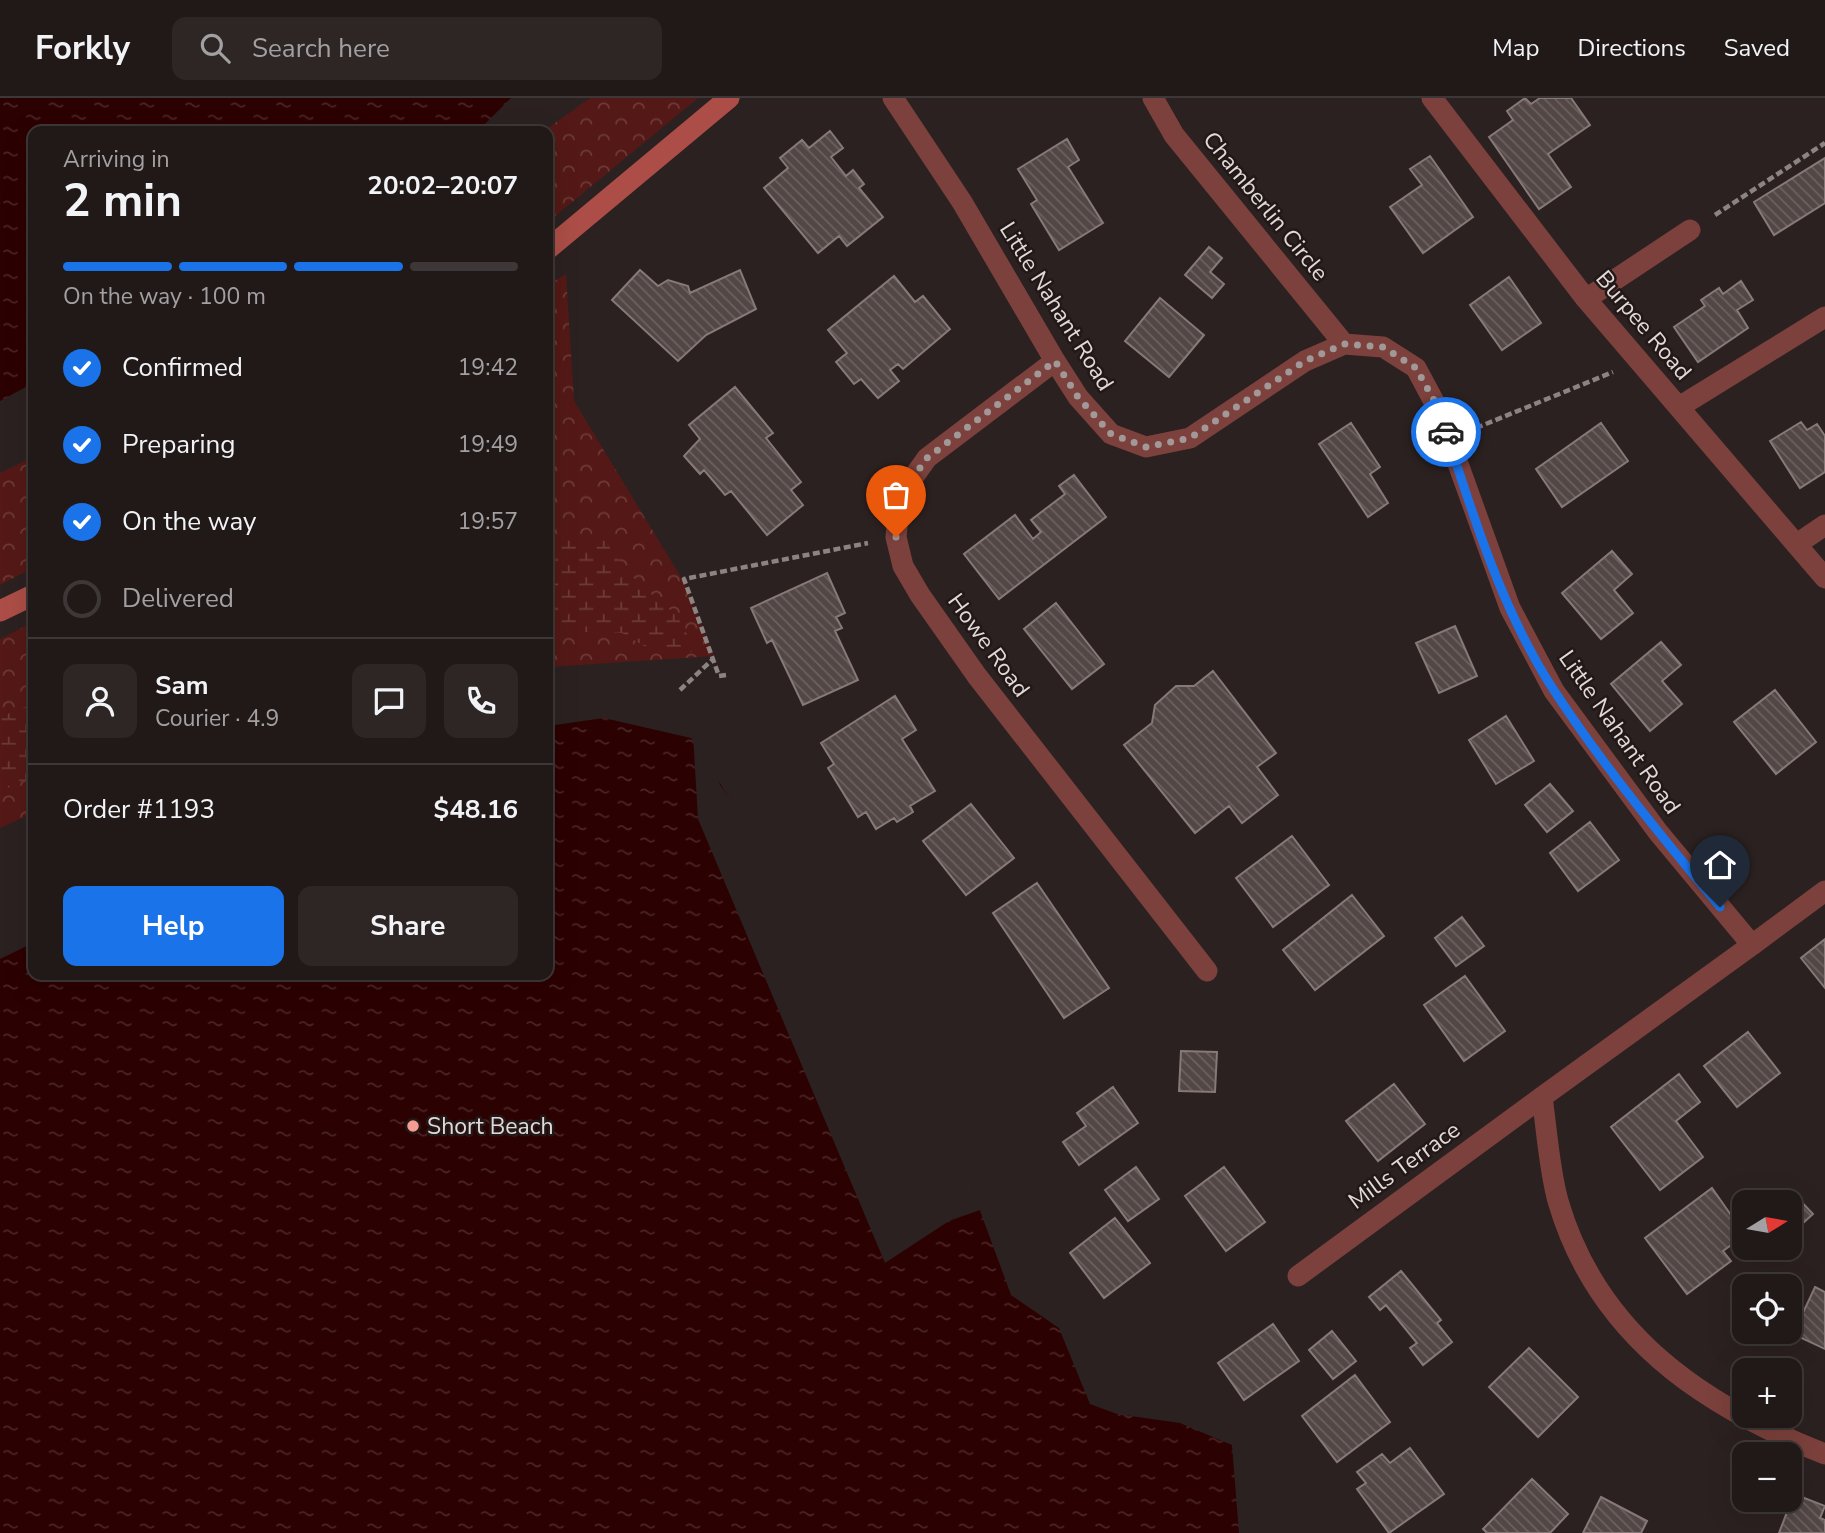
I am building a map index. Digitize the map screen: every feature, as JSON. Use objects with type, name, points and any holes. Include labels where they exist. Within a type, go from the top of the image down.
[{"type":"main road","points":[[553,245],[729,98]]},
{"type":"main road","points":[[0,611],[28,597]]},
{"type":"street","name":"Little Nahant Road","points":[[893,98],[962,202],[1078,397],[1111,434],[1146,447],[1190,438],[1305,361],[1344,344],[1383,347],[1416,368],[1440,411],[1510,608],[1554,691],[1658,832],[1752,945]]},
{"type":"street","name":"Chamberlin Circle","points":[[1153,98],[1174,135],[1344,344]]},
{"type":"street","name":"Burpee Road","points":[[1432,98],[1586,299],[1825,578]]},
{"type":"street","points":[[1586,299],[1690,230]]},
{"type":"street","points":[[1679,407],[1825,317]]},
{"type":"street","name":"Howe Road","points":[[1055,361],[927,458],[900,496],[896,537],[903,566],[970,666],[1207,971]]},
{"type":"street","points":[[1797,544],[1825,525]]},
{"type":"street","points":[[1825,891],[1542,1097],[1558,1201],[1588,1274],[1634,1338],[1701,1394],[1782,1437],[1825,1454]]},
{"type":"street","name":"Mills Terrace","points":[[1298,1276],[1542,1097]]},
{"type":"path","points":[[1690,230],[1825,143]]},
{"type":"path","points":[[1449,439],[1640,361]]},
{"type":"path","points":[[726,675],[719,676],[712,660],[684,579],[896,537]]},
{"type":"path","points":[[680,690],[712,660]]},
{"type":"green space","points":[[590,98],[698,98],[553,218],[551,126]]},
{"type":"green space","points":[[566,274],[574,401],[685,584],[714,656],[553,667],[553,282]]},
{"type":"green space","points":[[28,459],[28,571],[0,585],[0,473]]},
{"type":"green space","points":[[603,539],[637,582],[677,616],[697,652],[646,647],[622,633],[553,631],[553,540]]},
{"type":"green space","points":[[28,625],[28,815],[0,828],[0,639]]},
{"type":"green space","points":[[28,706],[28,779],[0,791],[0,717]]},
{"type":"water","points":[[0,98],[511,98],[483,126],[28,126],[28,386],[0,401]]},
{"type":"water","name":"Short Beach","points":[[604,718],[691,738],[964,1167],[1011,1295],[1059,1328],[1090,1404],[1117,1414],[1180,1423],[1232,1445],[1239,1533],[0,1533],[0,959],[28,945],[28,980],[553,980],[553,725]]},
{"type":"pier","points":[[693,735],[716,771],[720,785],[790,880],[937,1114],[967,1166],[983,1209],[949,1221],[885,1263],[698,819]]},
{"type":"building","points":[[1525,98],[1531,104],[1540,98],[1571,98],[1590,125],[1548,154],[1571,187],[1539,209],[1489,137],[1513,120],[1507,111]]},
{"type":"building","points":[[830,131],[843,148],[831,157],[846,176],[853,170],[864,184],[859,188],[883,217],[847,246],[839,236],[818,253],[764,188],[788,168],[780,158],[802,140],[809,148]]},
{"type":"building","points":[[1067,139],[1079,160],[1068,167],[1103,223],[1059,250],[1031,204],[1037,200],[1018,169]]},
{"type":"building","points":[[1430,156],[1473,217],[1423,253],[1390,207],[1422,185],[1410,169]]},
{"type":"building","points":[[1825,158],[1825,203],[1774,235],[1754,202]]},
{"type":"building","points":[[1209,247],[1222,258],[1210,272],[1224,284],[1212,298],[1185,275]]},
{"type":"building","points":[[640,270],[658,286],[668,280],[688,286],[690,293],[740,270],[756,309],[706,335],[678,361],[612,300]]},
{"type":"building","points":[[894,276],[915,302],[923,296],[950,329],[903,369],[898,364],[890,370],[899,381],[878,398],[861,379],[854,384],[836,362],[847,353],[828,330]]},
{"type":"building","points":[[1509,277],[1541,323],[1502,350],[1470,305]]},
{"type":"building","points":[[1741,281],[1753,300],[1737,310],[1748,328],[1698,362],[1674,327],[1705,306],[1701,300],[1719,288],[1723,294]]},
{"type":"building","points":[[1160,298],[1204,335],[1169,377],[1125,341]]},
{"type":"building","points":[[735,387],[773,433],[766,438],[801,482],[791,490],[803,505],[767,535],[731,491],[725,495],[704,470],[700,474],[684,456],[700,439],[689,425]]},
{"type":"building","points":[[1801,422],[1807,430],[1817,424],[1825,436],[1825,472],[1800,488],[1770,441]]},
{"type":"building","points":[[1351,423],[1380,467],[1370,474],[1388,503],[1368,517],[1319,444]]},
{"type":"building","points":[[1601,423],[1628,461],[1562,507],[1536,469]]},
{"type":"building","points":[[1074,475],[1106,517],[999,599],[964,554],[1015,515],[1033,539],[1041,532],[1031,520],[1065,494],[1059,486]]},
{"type":"building","points":[[1612,551],[1632,574],[1614,590],[1633,613],[1601,639],[1562,593]]},
{"type":"building","points":[[827,573],[845,613],[836,617],[842,628],[835,631],[858,680],[803,705],[772,640],[767,643],[751,608]]},
{"type":"building","points":[[1056,603],[1104,664],[1072,689],[1024,629]]},
{"type":"building","points":[[1455,626],[1477,676],[1439,693],[1416,643]]},
{"type":"building","points":[[1661,642],[1681,665],[1662,681],[1682,704],[1650,731],[1611,684]]},
{"type":"building","points":[[1213,671],[1276,753],[1257,767],[1278,795],[1242,823],[1229,806],[1195,833],[1124,745],[1152,723],[1155,705],[1176,686],[1194,686]]},
{"type":"building","points":[[1775,690],[1816,742],[1776,774],[1734,722]]},
{"type":"building","points":[[895,696],[916,730],[902,739],[935,791],[910,806],[913,812],[897,822],[894,818],[876,829],[866,812],[858,817],[828,768],[834,764],[821,743]]},
{"type":"building","points":[[1506,716],[1534,761],[1496,784],[1469,740]]},
{"type":"building","points":[[1550,784],[1573,811],[1547,832],[1525,805]]},
{"type":"building","points":[[971,804],[1014,858],[966,895],[923,841]]},
{"type":"building","points":[[1590,822],[1619,860],[1578,891],[1550,853]]},
{"type":"building","points":[[1292,836],[1329,885],[1273,927],[1236,878]]},
{"type":"building","points":[[1037,883],[1109,988],[1064,1018],[993,913]]},
{"type":"building","points":[[1352,895],[1384,936],[1315,990],[1283,950]]},
{"type":"building","points":[[1462,917],[1484,946],[1456,966],[1435,938]]},
{"type":"building","points":[[1825,939],[1825,988],[1801,958]]},
{"type":"building","points":[[1465,976],[1505,1031],[1464,1061],[1424,1005]]},
{"type":"building","points":[[1748,1032],[1780,1073],[1737,1107],[1704,1066]]},
{"type":"building","points":[[1181,1051],[1217,1052],[1215,1092],[1179,1091]]},
{"type":"building","points":[[1679,1074],[1700,1102],[1676,1121],[1703,1157],[1660,1190],[1611,1127]]},
{"type":"building","points":[[1394,1084],[1425,1124],[1378,1161],[1346,1121]]},
{"type":"building","points":[[1113,1087],[1138,1123],[1079,1165],[1063,1142],[1086,1126],[1077,1113]]},
{"type":"building","points":[[1136,1167],[1159,1199],[1128,1221],[1105,1190]]},
{"type":"building","points":[[1224,1167],[1265,1222],[1226,1251],[1185,1196]]},
{"type":"building","points":[[1712,1188],[1732,1216],[1732,1244],[1723,1251],[1731,1261],[1687,1294],[1645,1238]]},
{"type":"building","points":[[1802,1202],[1813,1214],[1802,1224]]},
{"type":"building","points":[[1115,1218],[1150,1263],[1104,1298],[1070,1253]]},
{"type":"building","points":[[1401,1271],[1441,1320],[1437,1323],[1452,1342],[1423,1365],[1410,1348],[1417,1343],[1386,1305],[1380,1310],[1369,1297]]},
{"type":"building","points":[[1815,1287],[1825,1292],[1825,1349],[1802,1338],[1802,1315]]},
{"type":"building","points":[[1273,1324],[1299,1361],[1244,1400],[1218,1363]]},
{"type":"building","points":[[1332,1331],[1356,1361],[1333,1379],[1309,1350]]},
{"type":"building","points":[[1529,1348],[1578,1397],[1538,1437],[1489,1387]]},
{"type":"building","points":[[1355,1375],[1390,1422],[1337,1462],[1302,1416]]},
{"type":"building","points":[[1410,1448],[1444,1494],[1389,1533],[1357,1489],[1366,1483],[1357,1472],[1382,1454],[1390,1463]]},
{"type":"building","points":[[1532,1479],[1568,1514],[1550,1533],[1487,1533],[1483,1529]]},
{"type":"building","points":[[1601,1497],[1647,1521],[1641,1533],[1583,1533]]},
{"type":"building","points":[[1802,1497],[1825,1506],[1820,1518],[1825,1520],[1825,1533],[1779,1533],[1787,1512],[1802,1512]]},
{"type":"way so far","points":[[896,537],[900,496],[927,458],[1055,361],[1078,397],[1111,434],[1146,447],[1190,438],[1235,411],[1305,361],[1344,344],[1383,347],[1416,368],[1440,411],[1446,432]]},
{"type":"place","name":"Short Beach","points":[[413,1126]]},
{"type":"route","points":[[1446,432],[1510,608],[1554,691],[1658,832],[1720,907]]}]
